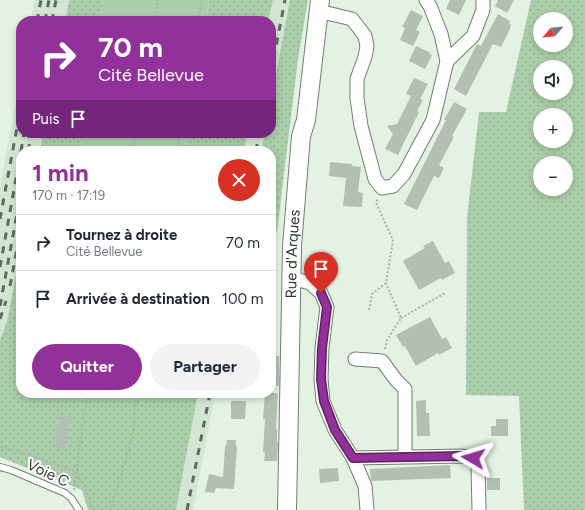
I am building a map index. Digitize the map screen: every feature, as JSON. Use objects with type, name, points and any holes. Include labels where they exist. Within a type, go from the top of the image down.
[{"type":"main road","name":"Rue d'Arques","points":[[287,510],[292,246],[301,136],[306,120],[319,6]]},
{"type":"street","points":[[319,6],[331,14],[352,19],[365,36],[367,46],[365,57],[357,79],[357,98],[361,126],[375,179],[382,188],[393,186],[404,174],[433,120],[447,61],[442,34],[426,0]]},
{"type":"street","points":[[447,61],[473,36],[483,10],[483,0]]},
{"type":"street","points":[[291,278],[310,283],[321,293],[327,307],[322,348],[321,379],[324,401],[335,430],[353,458],[365,486],[367,510]]},
{"type":"street","points":[[355,358],[382,361],[396,380],[405,389],[405,457]]},
{"type":"street","points":[[353,458],[463,456],[473,458],[478,466],[479,510]]},
{"type":"lane","name":"Voie C","points":[[0,467],[11,470],[65,493],[72,498],[80,510]]},
{"type":"path","points":[[156,16],[158,0]]},
{"type":"path","points":[[199,16],[202,0]]},
{"type":"path","points":[[382,188],[376,203],[393,240],[386,284],[401,318]]},
{"type":"path","points":[[369,310],[372,294],[386,284]]},
{"type":"path","points":[[382,361],[387,340],[401,318],[445,293]]},
{"type":"path","points":[[72,498],[87,398]]},
{"type":"path","points":[[110,510],[132,438],[136,398]]},
{"type":"path","points":[[0,447],[34,456],[76,472],[83,483],[94,510]]},
{"type":"shaded area","points":[[35,0],[69,0],[66,16],[32,16]]},
{"type":"shaded area","points":[[273,0],[290,0],[276,74],[276,16],[269,16]]},
{"type":"shaded area","points":[[16,102],[16,138],[42,138],[41,146],[16,146],[16,274],[7,321],[0,340],[0,187]]},
{"type":"shaded area","points":[[246,138],[264,138],[262,146],[245,146]]},
{"type":"shaded area","points":[[197,398],[214,398],[193,510],[176,510]]},
{"type":"green space","points":[[69,0],[103,0],[101,16],[66,16]]},
{"type":"green space","points":[[103,0],[209,0],[207,16],[101,16]]},
{"type":"green space","points":[[209,0],[273,0],[269,16],[207,16]]},
{"type":"green space","points":[[290,0],[308,0],[298,59],[276,232],[276,146],[262,146],[264,138],[276,138],[276,74]]},
{"type":"green space","points":[[531,0],[585,0],[585,510],[524,510],[519,396],[466,395],[467,218],[479,112],[506,112]]},
{"type":"green space","points":[[42,138],[82,138],[81,146],[41,146]]},
{"type":"green space","points":[[82,138],[186,138],[184,146],[81,146]]},
{"type":"green space","points":[[186,138],[246,138],[245,146],[184,146]]},
{"type":"green space","points":[[16,274],[16,398],[197,398],[176,510],[88,510],[82,490],[0,457],[0,340],[7,321]]},
{"type":"building","points":[[450,0],[466,0],[459,15],[446,9]]},
{"type":"building","points":[[498,0],[514,0],[507,13],[495,6]]},
{"type":"building","points":[[411,10],[423,16],[416,30],[420,32],[413,46],[400,40],[405,28],[402,27]]},
{"type":"building","points":[[498,14],[510,21],[510,29],[501,47],[493,44],[466,96],[454,89],[477,44],[481,46]]},
{"type":"building","points":[[416,46],[432,55],[425,69],[409,61]]},
{"type":"building","points":[[414,78],[428,84],[420,99],[423,100],[417,111],[419,112],[398,155],[385,149],[393,134],[387,126],[397,124],[411,96],[406,94]]},
{"type":"building","points":[[454,102],[467,109],[452,136],[454,137],[439,165],[444,168],[439,178],[434,176],[417,210],[404,204]]},
{"type":"building","points":[[330,162],[352,164],[352,166],[361,167],[358,192],[363,193],[362,207],[343,206],[346,178],[329,176]]},
{"type":"building","points":[[433,241],[445,263],[449,261],[455,273],[442,280],[441,278],[419,290],[403,261],[425,248],[423,246]]},
{"type":"building","points":[[430,317],[442,339],[446,337],[452,348],[439,355],[438,353],[416,366],[405,346],[403,347],[396,335]]},
{"type":"building","points":[[276,356],[279,356],[279,386],[276,386]]},
{"type":"building","points":[[276,393],[278,393],[276,429],[278,442],[277,461],[264,461],[265,453],[263,452],[265,419],[263,419],[265,398],[276,398]]},
{"type":"building","points":[[426,400],[426,413],[429,413],[430,436],[417,436],[416,401]]},
{"type":"building","points":[[231,401],[246,401],[245,419],[231,419]]},
{"type":"building","points":[[60,415],[71,417],[65,450],[54,448]]},
{"type":"building","points":[[496,419],[508,419],[508,436],[491,436],[491,426],[496,426]]},
{"type":"building","points":[[227,440],[236,440],[237,447],[234,489],[216,488],[214,493],[205,492],[209,474],[223,477],[225,446]]},
{"type":"building","points":[[450,465],[451,478],[371,481],[370,469]]},
{"type":"building","points":[[338,468],[339,481],[320,483],[319,469]]},
{"type":"building","points":[[487,478],[500,478],[500,490],[487,490]]},
{"type":"railway","points":[[38,16],[41,0]]},
{"type":"railway","points":[[46,16],[49,0]]},
{"type":"railway","points":[[53,16],[56,0]]},
{"type":"railway","points":[[276,46],[285,0]]},
{"type":"railway","points":[[0,219],[16,133]]},
{"type":"railway","points":[[22,146],[23,138]]},
{"type":"railway","points":[[29,146],[31,138]]},
{"type":"railway","points":[[257,146],[258,138]]},
{"type":"railway","points":[[0,267],[16,179]]},
{"type":"railway","points":[[0,306],[16,219]]},
{"type":"railway","points":[[10,286],[16,254]]},
{"type":"railway","points":[[0,319],[6,301]]},
{"type":"railway","points":[[187,510],[209,398]]},
{"type":"route","points":[[321,293],[327,307],[322,348],[321,379],[324,401],[335,430],[353,458],[463,456],[473,458]]}]
